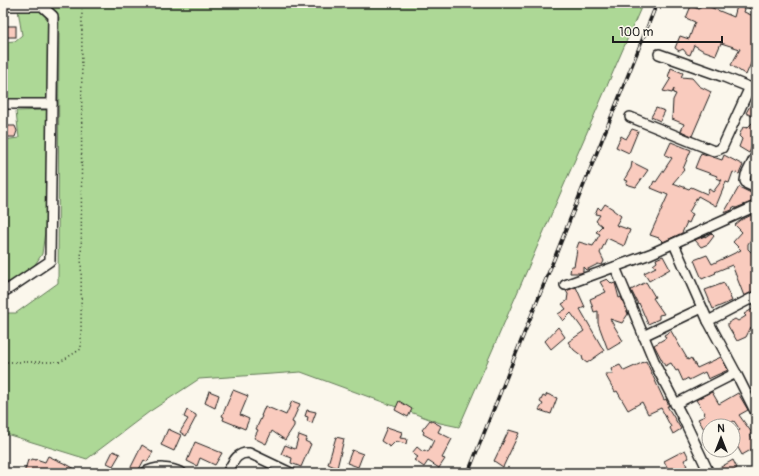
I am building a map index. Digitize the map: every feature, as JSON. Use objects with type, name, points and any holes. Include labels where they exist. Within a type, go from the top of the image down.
[{"type":"street","points":[[751,3],[756,5]]},
{"type":"street","points":[[3,6],[42,6],[53,16],[50,261],[7,290],[3,290]]},
{"type":"street","points":[[630,117],[714,150],[718,150],[722,148],[753,89],[659,54]]},
{"type":"street","points":[[3,104],[52,104]]},
{"type":"street","points":[[756,155],[746,175],[745,181],[747,184],[756,188]]},
{"type":"street","points":[[565,285],[674,244],[756,206]]},
{"type":"street","points":[[674,244],[708,321],[736,372],[756,413]]},
{"type":"street","points":[[615,267],[657,368],[710,473]]},
{"type":"street","points":[[708,321],[756,296]]},
{"type":"street","points":[[643,336],[702,308]]},
{"type":"street","points":[[675,404],[736,372]]},
{"type":"street","points":[[227,473],[238,454],[243,452],[249,453],[291,473]]},
{"type":"street","points":[[144,473],[158,468],[169,469],[182,473]]},
{"type":"path","points":[[3,362],[60,362],[81,349],[82,3]]},
{"type":"green space","points":[[44,3],[643,3],[459,427],[440,423],[301,372],[199,379],[149,412],[87,459],[3,433],[3,313],[16,313],[58,283],[59,17]]},
{"type":"green space","points":[[18,10],[41,11],[48,20],[50,99],[45,102],[3,102],[3,42],[15,41],[22,35]]},
{"type":"green space","points":[[47,110],[46,224],[42,254],[32,269],[13,281],[3,283],[3,140],[19,138],[16,111]]},
{"type":"building","points":[[702,3],[711,3],[710,7],[734,17],[737,6],[745,9],[744,12],[756,17],[756,57],[754,56],[746,75],[731,65],[740,49],[721,43],[716,55],[702,50],[694,45],[690,55],[683,49],[679,51],[675,48],[680,36],[689,39],[695,22],[686,18],[691,6],[699,9]]},
{"type":"building","points":[[3,26],[16,26],[16,37],[3,37]]},
{"type":"building","points":[[671,68],[683,73],[681,77],[692,78],[699,86],[711,92],[692,136],[681,131],[684,124],[672,119],[673,100],[676,94],[673,93],[674,89],[672,93],[663,91],[671,78],[668,77]]},
{"type":"building","points":[[751,104],[756,106],[756,118],[746,113]]},
{"type":"building","points":[[656,108],[665,111],[660,121],[651,117]]},
{"type":"building","points":[[756,119],[756,138],[749,153],[739,147],[742,139],[739,136],[743,127],[747,128]]},
{"type":"building","points":[[3,126],[15,126],[17,131],[15,137],[3,137]]},
{"type":"building","points":[[632,129],[638,131],[629,153],[616,147],[621,136],[626,139]]},
{"type":"building","points":[[671,142],[691,150],[683,169],[684,170],[673,183],[689,189],[691,187],[707,194],[709,189],[713,192],[722,180],[716,178],[717,176],[695,168],[701,153],[722,160],[724,155],[743,165],[739,174],[733,172],[729,183],[726,182],[716,206],[698,196],[689,212],[693,214],[682,233],[663,242],[659,238],[650,235],[668,195],[651,188],[654,181],[656,182],[672,158],[665,155]]},
{"type":"building","points":[[632,162],[648,170],[636,187],[626,184],[628,181],[624,180],[631,168]]},
{"type":"building","points":[[739,187],[755,195],[751,202],[736,208],[733,207],[732,210],[724,213]]},
{"type":"building","points":[[605,204],[621,216],[616,225],[630,230],[624,246],[607,238],[600,253],[604,261],[602,265],[598,264],[586,270],[583,267],[583,272],[570,273],[571,266],[574,266],[576,250],[579,242],[593,246],[600,234],[596,232],[602,226],[596,221],[600,215],[595,214],[598,207],[601,210]]},
{"type":"building","points":[[756,213],[756,236],[754,234],[748,244],[748,249],[755,256],[756,290],[744,296],[732,265],[702,279],[694,260],[707,255],[712,264],[741,250],[733,242],[742,232],[735,225],[741,220]]},
{"type":"building","points":[[711,233],[714,236],[708,244],[701,247],[695,240],[705,237]]},
{"type":"building","points":[[663,256],[670,269],[649,281],[644,273],[656,267],[653,265],[657,262],[656,259]]},
{"type":"building","points":[[607,279],[612,284],[615,283],[619,298],[621,297],[628,314],[622,323],[610,319],[623,341],[608,350],[598,323],[598,311],[594,312],[590,299],[606,292],[600,282]]},
{"type":"building","points":[[646,282],[655,297],[653,298],[664,314],[659,315],[659,319],[648,324],[639,303],[638,304],[631,290]]},
{"type":"building","points":[[724,283],[732,301],[713,309],[705,290]]},
{"type":"building","points":[[576,287],[585,307],[580,309],[604,351],[587,363],[568,342],[584,331],[571,313],[563,321],[558,314],[566,309],[562,304],[567,301],[568,294],[566,291]]},
{"type":"building","points":[[756,307],[756,336],[751,327],[746,337],[737,341],[728,326],[728,323],[735,319],[738,321],[746,316],[744,314]]},
{"type":"building","points":[[558,327],[565,337],[551,349],[545,341]]},
{"type":"building","points":[[671,331],[688,360],[691,358],[697,368],[721,357],[728,370],[708,379],[705,372],[689,380],[688,378],[683,381],[678,370],[676,371],[671,363],[665,366],[654,345],[666,338],[664,335]]},
{"type":"building","points":[[646,361],[664,400],[666,399],[669,406],[667,406],[681,429],[673,434],[661,408],[648,414],[642,402],[628,410],[617,391],[615,392],[605,374],[613,374],[611,369],[620,365],[624,371]]},
{"type":"building","points":[[233,390],[248,396],[240,415],[249,419],[245,429],[223,420],[224,417],[222,416]]},
{"type":"building","points":[[209,391],[219,395],[215,408],[205,403]]},
{"type":"building","points":[[712,392],[719,404],[738,393],[748,410],[739,415],[752,433],[750,434],[756,447],[742,455],[741,453],[741,418],[701,418],[701,424],[698,419],[705,416],[705,413],[696,400]]},
{"type":"building","points":[[547,394],[557,398],[551,414],[539,410],[543,404],[540,402],[543,396],[545,397]]},
{"type":"building","points":[[292,401],[300,404],[292,422],[294,423],[294,426],[285,440],[272,431],[266,444],[254,438],[265,406],[286,415]]},
{"type":"building","points":[[399,401],[412,409],[408,417],[395,410]]},
{"type":"building","points":[[187,410],[196,415],[196,417],[186,436],[180,432],[188,419],[184,417]]},
{"type":"building","points":[[307,410],[316,412],[312,423],[307,421],[308,417],[305,416]]},
{"type":"building","points":[[430,420],[441,426],[438,432],[452,439],[442,458],[445,459],[439,468],[428,461],[424,467],[414,460],[418,457],[412,453],[417,447],[423,452],[424,450],[428,452],[434,440],[423,434],[424,432],[422,430]]},
{"type":"building","points":[[387,427],[402,432],[400,438],[407,439],[406,444],[396,441],[390,447],[381,441]]},
{"type":"building","points":[[168,429],[181,435],[174,451],[161,445]]},
{"type":"building","points":[[509,430],[519,433],[503,467],[494,461]]},
{"type":"building","points":[[299,435],[307,438],[305,441],[311,444],[301,467],[291,463],[292,458],[281,454],[285,445],[295,449]]},
{"type":"building","points":[[336,437],[344,439],[337,468],[328,464]]},
{"type":"building","points":[[195,442],[222,453],[215,465],[200,458],[197,466],[187,461]]},
{"type":"building","points":[[142,445],[153,452],[147,462],[144,460],[137,473],[128,473]]},
{"type":"building","points":[[352,450],[363,454],[358,467],[347,463]]},
{"type":"building","points":[[685,450],[689,458],[684,460],[687,466],[685,467],[686,470],[679,473],[676,467],[669,471],[664,461]]},
{"type":"building","points":[[113,451],[120,454],[113,466],[107,463]]},
{"type":"building","points":[[48,456],[82,473],[24,473],[28,460],[31,461],[32,459],[36,459],[45,462]]},
{"type":"building","points":[[733,460],[737,468],[728,473],[715,473],[714,471]]},
{"type":"railway","points":[[468,473],[657,3]]}]
